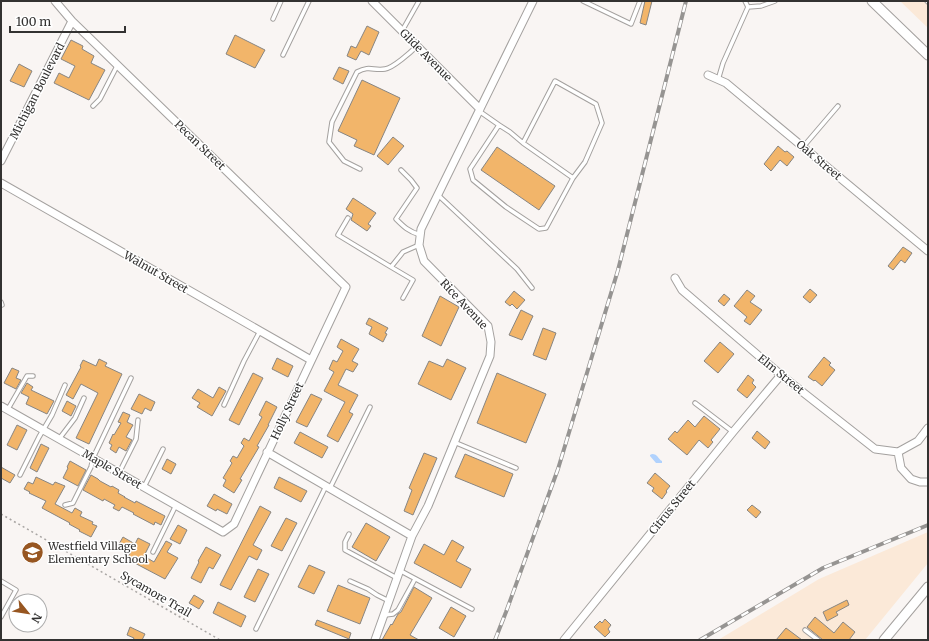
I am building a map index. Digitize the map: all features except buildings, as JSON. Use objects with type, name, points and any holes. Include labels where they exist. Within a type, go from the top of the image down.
[{"type":"main road","points":[[872,1],[928,55]]},
{"type":"main road","points":[[884,640],[928,586]]},
{"type":"street","name":"Pecan Street","points":[[55,1],[72,21],[346,287]]},
{"type":"street","name":"Glide Avenue","points":[[372,1],[479,110]]},
{"type":"street","name":"Rice Avenue","points":[[375,640],[412,536],[428,506],[490,356],[491,342],[488,326],[424,261],[419,245],[421,229],[533,1]]},
{"type":"street","name":"Michigan Boulevard","points":[[1,161],[72,21]]},
{"type":"street","name":"Oak Street","points":[[708,75],[726,83],[928,251]]},
{"type":"street","name":"Walnut Street","points":[[1,183],[311,360]]},
{"type":"street","name":"Elm Street","points":[[675,278],[682,290],[781,375],[875,449],[898,452]]},
{"type":"street","name":"Holly Street","points":[[223,532],[234,524],[346,287]]},
{"type":"street","name":"Citrus Street","points":[[564,640],[781,375]]},
{"type":"street","name":"Maple Street","points":[[4,407],[223,532]]},
{"type":"street","points":[[928,428],[918,441],[898,452],[901,468],[910,479],[920,482],[928,482]]},
{"type":"street","points":[[267,452],[412,536]]},
{"type":"lane","points":[[273,19],[282,1]]},
{"type":"lane","points":[[283,55],[309,1]]},
{"type":"lane","points":[[402,31],[419,1]]},
{"type":"lane","points":[[583,1],[630,24],[640,1]]},
{"type":"lane","points":[[745,1],[748,7]]},
{"type":"lane","points":[[748,7],[761,6],[775,1]]},
{"type":"lane","points":[[718,80],[723,63],[748,7]]},
{"type":"lane","points":[[360,169],[344,161],[328,142],[332,122],[357,72],[364,68],[387,69],[408,55],[417,46]]},
{"type":"lane","points":[[93,106],[100,99],[118,65]]},
{"type":"lane","points":[[499,125],[470,169],[473,180],[506,207],[539,229],[546,228],[573,178],[585,162],[602,122],[596,104],[555,81],[522,143]]},
{"type":"lane","points":[[803,146],[838,106]]},
{"type":"lane","points":[[479,110],[510,132],[522,143],[573,178]]},
{"type":"lane","points":[[401,170],[417,188],[396,219],[404,228],[420,235]]},
{"type":"lane","points":[[438,195],[517,269],[532,288]]},
{"type":"lane","points":[[348,218],[338,235],[412,280],[403,298]]},
{"type":"lane","points":[[391,267],[403,252],[419,245]]},
{"type":"lane","points":[[224,405],[244,361],[260,331]]},
{"type":"lane","points":[[4,407],[26,376],[33,376]]},
{"type":"lane","points":[[65,505],[73,503],[131,378]]},
{"type":"lane","points":[[20,475],[52,415],[65,386]]},
{"type":"lane","points":[[59,439],[75,418],[84,398]]},
{"type":"lane","points":[[695,403],[733,432]]},
{"type":"lane","points":[[256,629],[328,487],[353,443],[370,407]]},
{"type":"lane","points":[[119,473],[136,439],[138,420]]},
{"type":"lane","points":[[454,442],[516,468]]},
{"type":"lane","points":[[144,487],[163,449]]},
{"type":"lane","points":[[153,552],[176,505]]},
{"type":"lane","points":[[349,534],[345,542],[345,550],[397,578]]},
{"type":"lane","points":[[399,570],[472,609]]},
{"type":"lane","points":[[384,615],[394,614],[398,610],[415,579]]},
{"type":"lane","points":[[1,581],[16,590],[1,617]]},
{"type":"lane","points":[[350,581],[368,589],[388,601]]},
{"type":"lane","points":[[805,630],[818,640]]},
{"type":"path","name":"Sycamore Trail","points":[[1,514],[220,640]]},
{"type":"shaded area","points":[[900,1],[928,1],[928,28]]},
{"type":"shaded area","points":[[928,532],[928,563],[865,640],[718,640],[819,579]]},
{"type":"water","points":[[652,454],[657,456],[662,463],[656,463],[650,456]]},
{"type":"railway","points":[[495,640],[558,469],[618,270],[686,1]]},
{"type":"railway","points":[[700,640],[823,568],[928,525]]},
{"type":"place","name":"Westfield Village Elementary School","points":[[32,552]]}]
